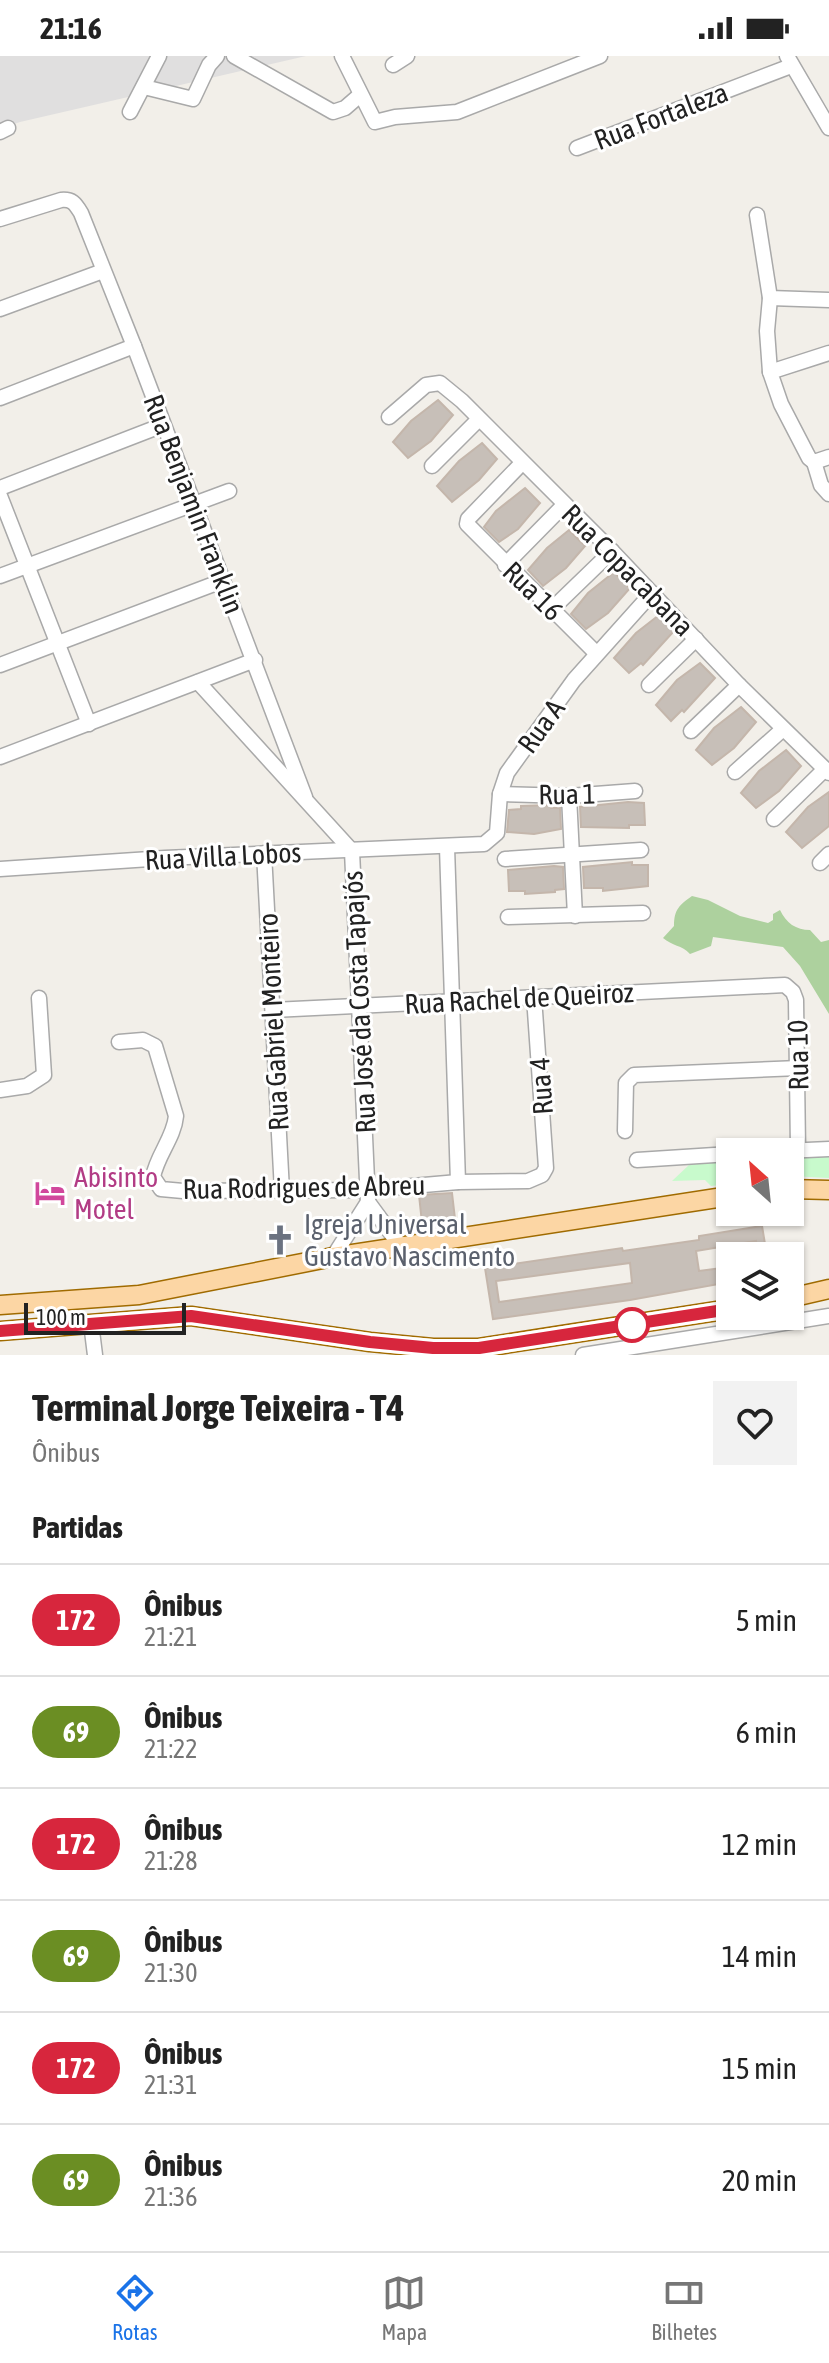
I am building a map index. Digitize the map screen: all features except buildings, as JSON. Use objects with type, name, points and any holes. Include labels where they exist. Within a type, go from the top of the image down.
[{"type":"main road","points":[[804,1189],[829,1190]]},
{"type":"main road","points":[[716,1198],[333,1257],[139,1295],[6,1304],[7,1330],[191,1316],[370,1349],[479,1348],[716,1311]]},
{"type":"main road","points":[[804,1295],[829,1289]]},
{"type":"street","points":[[130,112],[159,56]]},
{"type":"street","points":[[144,87],[193,99],[209,65],[217,56]]},
{"type":"street","points":[[234,56],[333,112],[345,108],[360,95]]},
{"type":"street","points":[[342,56],[375,122],[395,117],[457,112],[600,56]]},
{"type":"street","points":[[393,65],[407,56]]},
{"type":"street","points":[[789,61],[826,124]]},
{"type":"street","name":"Rua Fortaleza","points":[[577,148],[789,61]]},
{"type":"street","name":"Rua Benjamin Franklin","points":[[0,219],[69,199],[81,213],[305,797]]},
{"type":"street","points":[[757,215],[770,298],[767,331],[770,372],[781,404],[814,462],[821,485],[829,494]]},
{"type":"street","points":[[0,309],[103,271]]},
{"type":"street","points":[[770,298],[829,300]]},
{"type":"street","points":[[0,398],[134,346]]},
{"type":"street","points":[[770,372],[829,353]]},
{"type":"street","name":"Rua Copacabana","points":[[389,417],[422,389],[440,383],[612,551],[739,685],[827,771]]},
{"type":"street","points":[[432,466],[479,419]]},
{"type":"street","points":[[0,488],[163,425]]},
{"type":"street","points":[[814,462],[829,457]]},
{"type":"street","name":"Rua 16","points":[[522,463],[468,519],[467,524],[596,653]]},
{"type":"street","points":[[0,576],[229,491]]},
{"type":"street","points":[[0,496],[89,724]]},
{"type":"street","points":[[505,565],[564,505]]},
{"type":"street","points":[[552,609],[612,551]]},
{"type":"street","points":[[0,665],[222,581]]},
{"type":"street","name":"Rua A","points":[[447,847],[484,844],[497,833],[500,794],[507,773],[596,653],[652,593]]},
{"type":"street","points":[[649,685],[696,639]]},
{"type":"street","points":[[0,757],[255,660]]},
{"type":"street","points":[[198,682],[352,851]]},
{"type":"street","points":[[691,731],[739,685]]},
{"type":"street","points":[[735,772],[783,729]]},
{"type":"street","points":[[774,819],[827,771]]},
{"type":"street","name":"Rua 1","points":[[500,794],[569,796],[635,791]]},
{"type":"street","points":[[569,796],[575,916]]},
{"type":"street","points":[[447,847],[458,1182]]},
{"type":"street","name":"Rua Villa Lobos","points":[[0,869],[264,853],[447,847]]},
{"type":"street","points":[[505,859],[641,850]]},
{"type":"street","name":"Rua José da Costa Tapajós","points":[[352,851],[367,1196]]},
{"type":"street","name":"Rua Gabriel Monteiro","points":[[264,853],[282,1191]]},
{"type":"street","points":[[508,917],[643,913]]},
{"type":"street","name":"Rua 10","points":[[765,986],[785,985],[796,1000],[798,1138]]},
{"type":"street","name":"Rua Rachel de Queiroz","points":[[273,1010],[765,986]]},
{"type":"street","name":"Rua 4","points":[[534,997],[546,1160],[546,1170],[542,1175]]},
{"type":"street","points":[[0,1090],[27,1086],[44,1075],[39,998]]},
{"type":"street","name":"Rua Rodrigues de Abreu","points":[[119,1042],[143,1040],[155,1046],[176,1116],[175,1128],[162,1149],[153,1177],[157,1186],[165,1190],[282,1191],[367,1196],[458,1182],[528,1181],[542,1175]]},
{"type":"street","points":[[625,1131],[627,1079],[634,1075],[799,1068]]},
{"type":"street","points":[[804,1149],[829,1149]]},
{"type":"street","points":[[637,1160],[716,1155]]},
{"type":"street","points":[[333,1257],[367,1196],[401,1247]]},
{"type":"street","points":[[583,1355],[829,1316]]},
{"type":"street","points":[[91,1323],[95,1355]]},
{"type":"street","points":[[596,1331],[600,1354]]},
{"type":"shaded area","points":[[0,56],[306,56],[0,129]]},
{"type":"green space","points":[[692,896],[708,900],[740,916],[768,923],[773,920],[773,914],[780,910],[792,925],[810,930],[821,942],[829,940],[829,1014],[800,966],[783,947],[713,937],[711,946],[690,954],[663,938],[674,926],[678,908]]},
{"type":"green space","points":[[829,1151],[829,1178],[804,1177],[804,1152]]},
{"type":"green space","points":[[716,1157],[716,1185],[711,1186],[705,1180],[672,1181],[692,1158]]},
{"type":"bus line","name":"172","points":[[0,1331],[191,1316],[370,1342],[433,1348],[479,1348],[716,1311]]},
{"type":"place","name":"Abisinto Motel","points":[[50,1193]]},
{"type":"place","name":"Igreja Universal Gustavo Nascimento","points":[[280,1240]]}]
